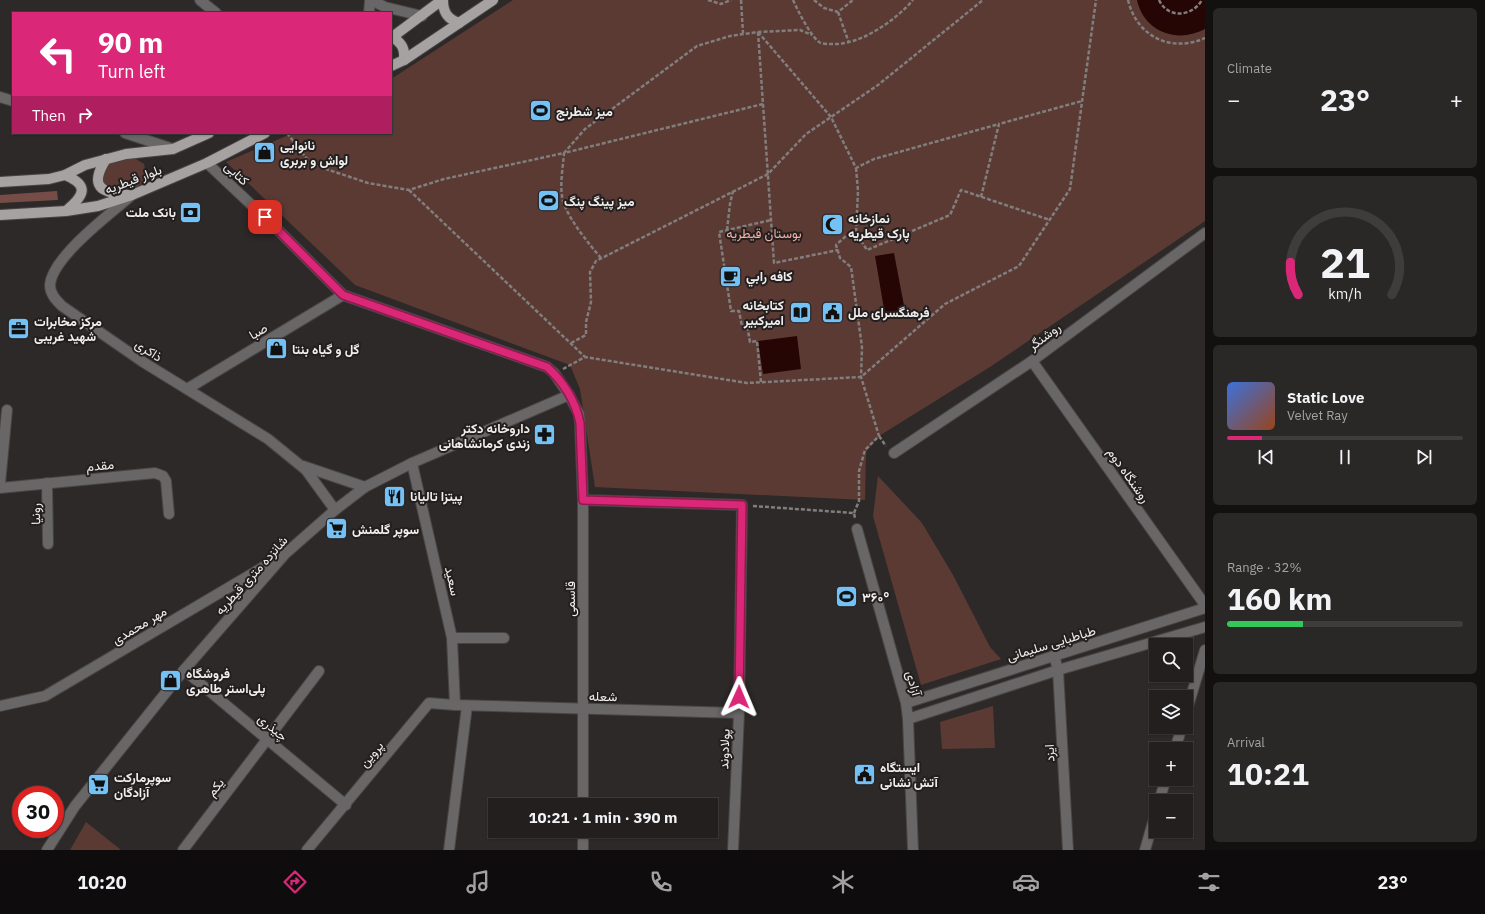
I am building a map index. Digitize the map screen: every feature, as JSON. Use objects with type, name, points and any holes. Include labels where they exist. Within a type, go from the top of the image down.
[{"type":"main road","points":[[404,60],[404,47],[400,42],[392,38],[443,0]]},
{"type":"main road","points":[[443,0],[443,7],[446,15],[459,23]]},
{"type":"main road","points":[[392,66],[404,60],[493,0]]},
{"type":"main road","name":"بلوار قیطریه","points":[[0,182],[49,179],[65,175],[85,165],[126,154],[173,149],[207,134]]},
{"type":"main road","name":"بلوار قیطریه","points":[[0,215],[66,211],[98,206],[132,196],[207,163],[263,134]]},
{"type":"main road","points":[[106,159],[99,170],[98,179],[100,187],[107,193],[132,196]]},
{"type":"main road","points":[[65,175],[79,183],[82,189],[81,196],[77,202],[66,211]]},
{"type":"street","points":[[200,0],[210,11]]},
{"type":"street","points":[[370,12],[370,0],[385,7],[422,16]]},
{"type":"street","points":[[0,97],[12,101]]},
{"type":"street","points":[[128,134],[173,149]]},
{"type":"street","name":"کتابی","points":[[207,163],[276,228],[343,295],[547,367],[569,395]]},
{"type":"street","name":"ذاکری","points":[[132,196],[98,224],[63,258],[53,272],[50,286],[54,297],[62,306],[143,362],[268,439],[306,470],[335,510]]},
{"type":"street","name":"روشنگر","points":[[894,453],[1032,361],[1204,234]]},
{"type":"street","name":"صبا","points":[[187,389],[343,295]]},
{"type":"street","name":"روشنگاه دوم","points":[[1032,361],[1205,605]]},
{"type":"street","name":"شانزده متری قیطریه","points":[[48,850],[75,806],[184,670],[285,554],[335,510],[365,487],[412,463],[569,395]]},
{"type":"street","name":"قاسمی","points":[[569,395],[579,414],[583,500],[583,798]]},
{"type":"street","points":[[0,484],[7,410]]},
{"type":"street","name":"سعید","points":[[412,463],[452,638],[455,705]]},
{"type":"street","points":[[301,466],[365,487]]},
{"type":"street","name":"مقدم","points":[[0,488],[155,473],[163,476],[166,481],[169,514]]},
{"type":"street","name":"رونیا","points":[[47,483],[48,544]]},
{"type":"street","points":[[583,500],[742,505]]},
{"type":"street","name":"پولادوند","points":[[733,850],[739,712],[742,505]]},
{"type":"street","name":"آزادی","points":[[857,529],[906,703],[908,719],[913,850]]},
{"type":"street","name":"مهر محمدی","points":[[0,706],[45,696],[285,554]]},
{"type":"street","name":"طباطبایی سلیمانی","points":[[906,703],[1205,608]]},
{"type":"street","points":[[908,719],[1058,670],[1205,627]]},
{"type":"street","points":[[452,638],[504,638]]},
{"type":"street","points":[[1193,690],[1205,650]]},
{"type":"street","name":"ایزد","points":[[1054,655],[1058,670],[1068,850]]},
{"type":"street","name":"چیذری","points":[[184,670],[346,805]]},
{"type":"street","name":"یکم","points":[[183,850],[320,672]]},
{"type":"street","name":"پروین","points":[[307,850],[346,805],[429,703],[467,706]]},
{"type":"street","points":[[449,850],[467,706]]},
{"type":"street","name":"شعله","points":[[467,706],[739,712]]},
{"type":"street","points":[[1144,850],[1149,834]]},
{"type":"street","points":[[583,838],[583,850]]},
{"type":"path","points":[[708,0],[721,4],[731,0]]},
{"type":"path","points":[[740,0],[742,33]]},
{"type":"path","points":[[793,0],[812,35],[820,43],[839,45],[849,43],[871,34],[913,0]]},
{"type":"path","points":[[814,0],[824,8],[838,12]]},
{"type":"path","points":[[838,12],[853,0]]},
{"type":"path","points":[[571,343],[586,335],[586,322],[591,302],[590,272],[596,261],[768,174],[806,134],[878,85],[983,0]]},
{"type":"path","points":[[409,190],[585,356],[747,383],[861,377],[944,304],[1019,266],[1070,189],[1096,0]]},
{"type":"path","points":[[1128,0],[1130,8],[1139,24],[1146,31],[1162,41],[1189,44],[1205,38]]},
{"type":"path","points":[[1159,0],[1164,8],[1170,12],[1185,14],[1198,7],[1202,0]]},
{"type":"path","points":[[838,12],[849,43]]},
{"type":"path","points":[[601,258],[586,240],[567,211],[562,197],[561,182],[564,153],[585,129],[697,46],[742,33],[800,30],[812,35]]},
{"type":"path","points":[[758,32],[831,117],[856,168],[858,191],[856,232],[867,250],[950,216],[961,190],[1050,220]]},
{"type":"path","points":[[758,32],[774,263],[838,250]]},
{"type":"path","points":[[856,168],[874,159],[1082,101]]},
{"type":"path","points":[[288,134],[311,164],[368,184],[409,190],[444,179],[564,153],[763,104]]},
{"type":"path","points":[[981,196],[998,124]]},
{"type":"path","points":[[727,230],[730,204],[734,191]]},
{"type":"path","points":[[761,382],[757,342],[750,342],[747,325],[742,326],[739,311],[731,312],[719,232],[771,220]]},
{"type":"path","points":[[856,232],[846,236],[836,246],[840,258],[851,267],[862,347],[861,377],[879,436],[865,450],[859,471],[859,501],[854,513],[857,529]]},
{"type":"path","points":[[554,374],[585,356]]},
{"type":"path","points":[[742,505],[854,513]]},
{"type":"green space","name":"بوستان قیطریه","points":[[513,0],[1205,0],[1205,221],[990,367],[879,436],[866,452],[865,500],[595,487],[580,389],[570,365],[355,285],[226,162],[291,134],[392,134],[392,78]]},
{"type":"green space","points":[[127,157],[136,159],[144,164],[145,174],[142,183],[134,190],[124,192],[103,184],[104,172],[108,165]]},
{"type":"green space","points":[[878,476],[922,523],[953,575],[990,647],[1001,659],[921,685],[873,516]]},
{"type":"green space","points":[[993,706],[995,748],[942,749],[940,722]]},
{"type":"green space","points":[[86,822],[121,850],[70,850]]},
{"type":"shaded area","points":[[1137,0],[1205,0],[1205,29],[1184,35],[1173,35],[1163,32],[1154,27],[1147,20],[1141,11]]},
{"type":"shaded area","points":[[57,191],[58,200],[0,203],[0,195]]},
{"type":"shaded area","points":[[894,253],[905,311],[885,315],[875,256]]},
{"type":"shaded area","points":[[797,336],[801,369],[763,374],[758,341]]},
{"type":"place","name":"میز شطرنج","points":[[541,111]]},
{"type":"place","name":"نانوایی لواش و بربری","points":[[265,152]]},
{"type":"place","name":"میز پینگ پنگ","points":[[549,201]]},
{"type":"place","name":"بانک ملت","points":[[191,212]]},
{"type":"place","name":"نمازخانه پارک قیطریه","points":[[833,225]]},
{"type":"place","name":"كافه رابي","points":[[731,276]]},
{"type":"place","name":"کتابخانه امیرکبیر","points":[[800,312]]},
{"type":"place","name":"فرهنگسرای ملل","points":[[832,312]]},
{"type":"place","name":"مرکز مخابرات شهید غریبی","points":[[18,328]]},
{"type":"place","name":"گل و گیاه بنتا","points":[[276,349]]},
{"type":"place","name":"داروخانه دکتر زندی کرمانشاهانی","points":[[545,435]]},
{"type":"place","name":"پیتزا تالیانا","points":[[394,496]]},
{"type":"place","name":"سوپر گلمنش","points":[[337,529]]},
{"type":"place","name":"۳۶۰°","points":[[846,597]]},
{"type":"place","name":"فروشگاه پلی‌استر طاهری","points":[[170,680]]},
{"type":"place","name":"ایستگاه آتش نشانی","points":[[864,774]]},
{"type":"place","name":"سوپرمارکت آزادگان","points":[[99,784]]},
{"type":"route","points":[[265,217],[343,295],[547,367],[569,395],[579,414],[583,500],[742,505],[739,697]]}]
